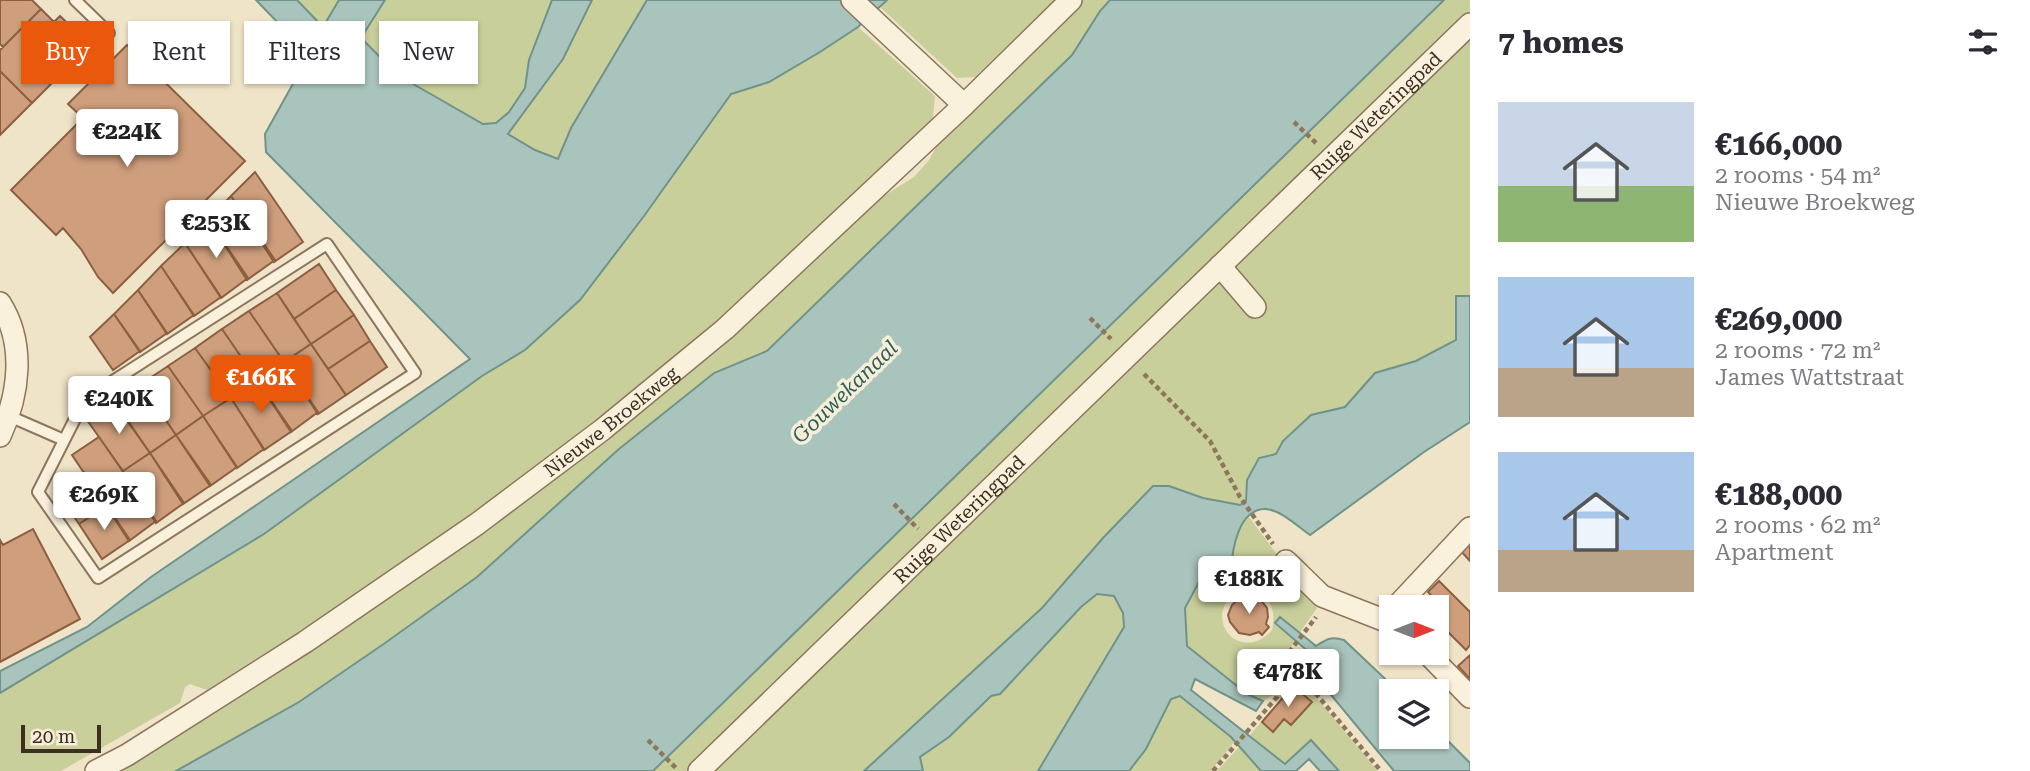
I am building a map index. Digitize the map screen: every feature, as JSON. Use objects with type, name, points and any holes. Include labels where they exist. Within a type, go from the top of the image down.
[{"type":"street","points":[[852,0],[964,105]]},
{"type":"street","name":"Nieuwe Broekweg","points":[[96,771],[127,755],[305,642],[477,524],[602,430],[725,329],[964,105],[1071,0]]},
{"type":"street","name":"Ruige Weteringpad","points":[[699,771],[1470,24]]},
{"type":"street","points":[[1220,265],[1255,307]]},
{"type":"street","points":[[0,303],[13,334],[17,360],[15,391],[9,416],[0,436]]},
{"type":"street","points":[[1407,595],[1470,528]]},
{"type":"street","points":[[1286,561],[1322,596],[1379,618]]},
{"type":"street","points":[[1439,665],[1470,697]]},
{"type":"lane","points":[[75,0],[96,21]]},
{"type":"lane","points":[[327,244],[415,373],[98,578],[38,492],[64,440],[85,400],[327,244]]},
{"type":"lane","points":[[9,416],[64,440]]},
{"type":"path","points":[[1090,318],[1210,441],[1240,497],[1286,561]]},
{"type":"path","points":[[894,504],[933,544]]},
{"type":"path","points":[[1213,771],[1277,697],[1290,651],[1310,625]]},
{"type":"path","points":[[1283,669],[1297,672],[1381,771]]},
{"type":"path","points":[[648,740],[679,771]]},
{"type":"green space","points":[[297,0],[339,0],[327,21],[317,21]]},
{"type":"green space","points":[[385,0],[552,0],[529,60],[525,88],[509,112],[496,124],[482,124],[414,84],[478,84],[478,21],[379,21],[379,56],[365,42],[365,32]]},
{"type":"green space","points":[[592,0],[647,0],[571,128],[558,159],[508,135],[563,59]]},
{"type":"green space","points":[[887,0],[1055,0],[975,77],[957,78],[880,7]]},
{"type":"green space","points":[[1081,0],[1110,0],[1072,55],[767,351],[714,373],[619,449],[477,577],[299,702],[176,771],[95,771],[250,684],[720,349],[759,314],[776,293],[879,199],[914,177],[929,160],[942,137]]},
{"type":"green space","points":[[1444,0],[1470,0],[1470,296],[1456,296],[1456,340],[1416,361],[1375,373],[1346,407],[1311,415],[1283,441],[1276,454],[1259,458],[1247,480],[1246,501],[1240,505],[1203,498],[1169,486],[1153,486],[1042,608],[864,771],[653,771]]},
{"type":"green space","points":[[858,27],[935,96],[933,118],[747,297],[554,457],[351,598],[207,690],[190,684],[185,687],[180,703],[61,771],[0,771],[0,693],[264,534],[482,376],[525,350],[580,300],[731,94],[769,82]]},
{"type":"green space","points":[[1249,517],[1282,561],[1247,590],[1231,571],[1237,535]]},
{"type":"green space","points":[[1276,572],[1282,578],[1287,574],[1317,608],[1290,649],[1273,695],[1263,701],[1232,684],[1187,646],[1185,608],[1199,582],[1219,582],[1234,593],[1225,604],[1222,616],[1230,635],[1238,641],[1249,643],[1260,639],[1272,630],[1273,618],[1269,602],[1256,590]]},
{"type":"green space","points":[[1097,594],[1114,596],[1123,613],[1124,627],[1038,771],[923,771],[920,757],[949,737],[992,695],[1000,694],[1081,607]]},
{"type":"green space","points":[[1284,670],[1299,677],[1378,771],[1339,771],[1311,741],[1285,764],[1250,735],[1261,722],[1273,732],[1284,720],[1291,726],[1312,703],[1293,686],[1280,701]]},
{"type":"green space","points":[[1180,696],[1235,741],[1211,771],[1129,771],[1146,749],[1171,699]]},
{"type":"green space","points":[[1239,747],[1261,771],[1217,771]]},
{"type":"water","points":[[256,0],[297,0],[317,21],[276,21]]},
{"type":"water","points":[[339,0],[385,0],[365,32],[365,21],[327,21]]},
{"type":"water","points":[[552,0],[592,0],[563,59],[508,134],[535,150],[558,159],[571,128],[647,0],[887,0],[858,27],[820,52],[769,82],[731,94],[580,300],[525,350],[482,376],[264,534],[0,693],[0,671],[87,627],[151,577],[470,359],[266,152],[265,134],[293,84],[365,84],[365,42],[379,56],[379,84],[414,84],[483,124],[496,123],[509,112],[525,88],[529,60]]},
{"type":"water","name":"Gouwekanaal","points":[[1110,0],[1444,0],[653,771],[176,771],[299,702],[385,643],[477,577],[619,449],[714,373],[767,351],[1072,55]]},
{"type":"water","points":[[1456,296],[1470,296],[1470,422],[1310,535],[1272,510],[1256,511],[1249,515],[1238,532],[1231,571],[1219,582],[1199,582],[1185,608],[1187,646],[1247,694],[1263,701],[1256,711],[1195,679],[1191,690],[1285,764],[1311,740],[1339,771],[1320,771],[1309,759],[1296,771],[1261,771],[1231,737],[1180,696],[1171,699],[1146,749],[1129,771],[1038,771],[1124,627],[1123,613],[1114,596],[1097,594],[1081,607],[1000,694],[991,696],[949,737],[920,757],[923,771],[864,771],[1042,608],[1153,486],[1169,486],[1203,498],[1240,505],[1246,501],[1247,480],[1259,458],[1276,454],[1283,441],[1311,415],[1345,407],[1375,373],[1416,361],[1456,340]]},
{"type":"water","points":[[1280,617],[1316,646],[1329,639],[1344,640],[1385,679],[1379,679],[1379,749],[1449,749],[1449,742],[1470,763],[1470,771],[1394,771],[1303,661],[1310,653],[1275,623]]},
{"type":"building","points":[[0,0],[32,0],[41,9],[29,21],[21,21],[21,29],[3,47],[0,44]]},
{"type":"building","points":[[41,9],[53,21],[29,21]]},
{"type":"building","points":[[21,29],[21,84],[51,84],[32,103],[0,71],[0,50]]},
{"type":"building","points":[[127,45],[128,84],[167,84],[245,161],[113,293],[98,277],[81,249],[63,228],[56,235],[11,190],[83,118],[68,104],[88,84],[114,84],[114,58]]},
{"type":"building","points":[[0,71],[32,103],[0,135]]},
{"type":"building","points":[[255,172],[303,242],[274,262],[231,196]]},
{"type":"building","points":[[231,196],[275,260],[247,280],[208,219]]},
{"type":"building","points":[[208,219],[248,278],[221,298],[185,243]]},
{"type":"building","points":[[185,243],[221,297],[194,316],[161,266]]},
{"type":"building","points":[[319,264],[336,290],[294,319],[277,293]]},
{"type":"building","points":[[161,266],[194,315],[167,334],[138,290]]},
{"type":"building","points":[[138,290],[167,333],[140,352],[114,314]]},
{"type":"building","points":[[336,290],[354,315],[311,344],[294,319]]},
{"type":"building","points":[[277,293],[311,344],[284,362],[249,311]]},
{"type":"building","points":[[249,311],[284,362],[257,380],[222,329]]},
{"type":"building","points":[[114,314],[140,351],[113,370],[90,337]]},
{"type":"building","points":[[354,315],[370,341],[328,369],[311,344]]},
{"type":"building","points":[[222,329],[257,380],[231,398],[195,348]]},
{"type":"building","points":[[370,341],[387,367],[346,395],[328,369]]},
{"type":"building","points":[[311,344],[346,395],[318,414],[284,362]]},
{"type":"building","points":[[195,348],[231,398],[203,416],[168,366]]},
{"type":"building","points":[[284,362],[318,412],[291,432],[257,380]]},
{"type":"building","points":[[168,366],[203,416],[176,435],[141,384]]},
{"type":"building","points":[[257,380],[292,431],[264,450],[231,398]]},
{"type":"building","points":[[141,384],[176,435],[150,453],[114,402]]},
{"type":"building","points":[[231,398],[264,449],[237,468],[203,416]]},
{"type":"building","points":[[115,402],[150,453],[123,471],[87,420]]},
{"type":"building","points":[[203,416],[237,467],[210,486],[176,435]]},
{"type":"building","points":[[176,435],[211,485],[183,504],[150,453]]},
{"type":"building","points":[[99,437],[128,479],[101,498],[72,455]]},
{"type":"building","points":[[150,453],[184,503],[156,523],[123,471]]},
{"type":"building","points":[[84,472],[107,506],[79,524],[56,490]]},
{"type":"building","points":[[128,479],[156,521],[129,541],[101,498]]},
{"type":"building","points":[[107,506],[130,540],[102,559],[79,524]]},
{"type":"building","points":[[33,529],[80,619],[0,662],[0,540],[3,545]]},
{"type":"building","points":[[1470,538],[1470,561],[1459,549]]},
{"type":"building","points":[[1439,581],[1470,612],[1470,645],[1466,650],[1449,633],[1449,595],[1431,595],[1428,592]]},
{"type":"building","points":[[1250,595],[1260,599],[1267,608],[1266,624],[1269,627],[1262,635],[1259,632],[1250,635],[1239,633],[1230,622],[1228,615],[1232,605],[1241,597]]},
{"type":"building","points":[[1470,655],[1470,679],[1458,666]]},
{"type":"building","points":[[1293,686],[1312,702],[1291,725],[1284,719],[1273,732],[1262,722]]}]
